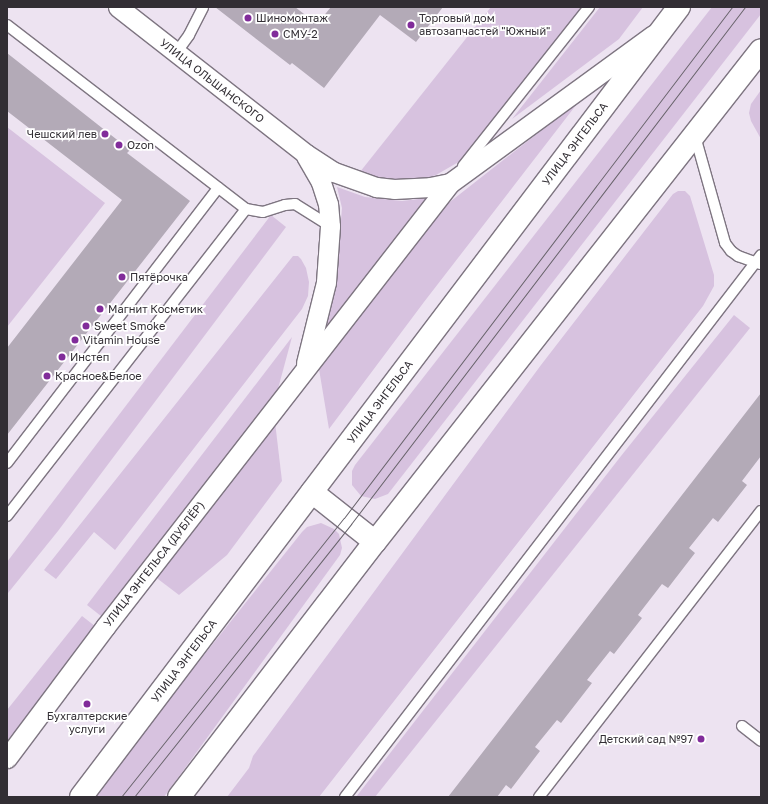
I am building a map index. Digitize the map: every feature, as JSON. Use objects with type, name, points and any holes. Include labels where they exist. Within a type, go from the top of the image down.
[{"type":"main road","name":"УЛИЦА ЭНГЕЛЬСА","points":[[81,797],[678,7]]},
{"type":"main road","points":[[179,797],[375,542],[761,50]]},
{"type":"main road","points":[[312,492],[375,542]]},
{"type":"street","name":"УЛИЦА ОЛЬШАНСКОГО","points":[[118,7],[306,154],[334,172],[376,187],[412,188],[450,183]]},
{"type":"street","points":[[450,183],[661,30]]},
{"type":"street","points":[[304,372],[326,282],[330,226],[328,204],[321,182],[306,154]]},
{"type":"street","name":"УЛИЦА ЭНГЕЛЬСА (ДУБЛЁР)","points":[[7,758],[105,627],[450,183]]},
{"type":"lane","points":[[176,53],[189,35],[203,7]]},
{"type":"lane","points":[[450,183],[589,7]]},
{"type":"lane","points":[[7,25],[246,209],[253,212],[266,212],[284,205],[295,204],[330,226]]},
{"type":"lane","points":[[345,797],[759,260],[738,256],[731,251],[725,243],[694,134]]},
{"type":"lane","points":[[7,463],[218,188]]},
{"type":"lane","points":[[7,516],[246,209]]},
{"type":"lane","points":[[539,797],[761,511]]},
{"type":"lane","points":[[742,726],[761,741]]},
{"type":"shaded area","points":[[491,7],[585,7],[462,160],[436,175],[417,181],[356,177]]},
{"type":"shaded area","points":[[600,7],[643,7],[619,39],[512,119]]},
{"type":"shaded area","points":[[712,7],[761,7],[761,14],[388,494],[375,499],[361,496],[352,485],[352,471],[355,465]]},
{"type":"shaded area","points":[[761,90],[761,139],[751,121],[749,113],[751,104]]},
{"type":"shaded area","points":[[580,100],[424,302],[329,429],[319,369],[446,205]]},
{"type":"shaded area","points":[[7,127],[105,203],[7,327]]},
{"type":"shaded area","points":[[337,187],[365,197],[402,201],[427,198],[325,330],[337,267],[342,208]]},
{"type":"shaded area","points":[[678,191],[685,191],[690,196],[714,275],[714,286],[703,306],[319,797],[227,797],[249,768],[253,756],[541,365],[673,194]]},
{"type":"shaded area","points":[[271,215],[286,227],[58,531],[8,593],[7,562]]},
{"type":"shaded area","points":[[293,256],[298,256],[301,259],[306,268],[309,282],[308,296],[302,309],[115,550],[94,532],[56,579],[44,570]]},
{"type":"shaded area","points":[[734,315],[750,328],[375,797],[356,797],[621,456]]},
{"type":"shaded area","points":[[292,337],[275,400],[106,620],[87,605]]},
{"type":"shaded area","points":[[275,422],[282,481],[227,555],[179,595],[154,576]]},
{"type":"shaded area","points":[[321,523],[334,529],[339,534],[342,548],[340,555],[164,797],[91,797],[302,532],[307,527]]},
{"type":"shaded area","points":[[82,616],[100,630],[7,752],[7,710]]},
{"type":"building","points":[[215,7],[295,7],[317,24],[331,7],[443,7],[416,42],[380,15],[324,88],[292,63],[290,65]]},
{"type":"building","points":[[7,53],[130,150],[127,153],[190,201],[7,435],[7,348],[122,200],[7,111]]},
{"type":"building","points":[[761,393],[761,456],[742,481],[747,485],[718,522],[713,518],[689,548],[695,553],[668,588],[662,584],[638,615],[642,618],[614,654],[610,651],[587,680],[592,683],[561,723],[557,720],[535,747],[540,751],[511,789],[506,785],[497,797],[448,797]]},
{"type":"tram line","points":[[121,797],[344,518],[732,7]]},
{"type":"tram line","points":[[134,797],[351,524],[745,7]]},
{"type":"place","name":"Шиномонтаж","points":[[248,18]]},
{"type":"place","name":"Торговый дом автозапчастей \"Южный\"","points":[[411,25]]},
{"type":"place","name":"СМУ-2","points":[[275,34]]},
{"type":"place","name":"Чешский лев","points":[[105,134]]},
{"type":"place","name":"Ozon","points":[[119,145]]},
{"type":"place","name":"Пятёрочка","points":[[122,277]]},
{"type":"place","name":"Магнит Косметик","points":[[100,309]]},
{"type":"place","name":"Sweet Smoke","points":[[86,326]]},
{"type":"place","name":"Vitamin House","points":[[75,340]]},
{"type":"place","name":"Инстеп","points":[[62,357]]},
{"type":"place","name":"Красное&Белое","points":[[47,376]]},
{"type":"place","name":"Бухгалтерские услуги","points":[[87,704]]},
{"type":"place","name":"Детский сад №97","points":[[701,739]]}]
